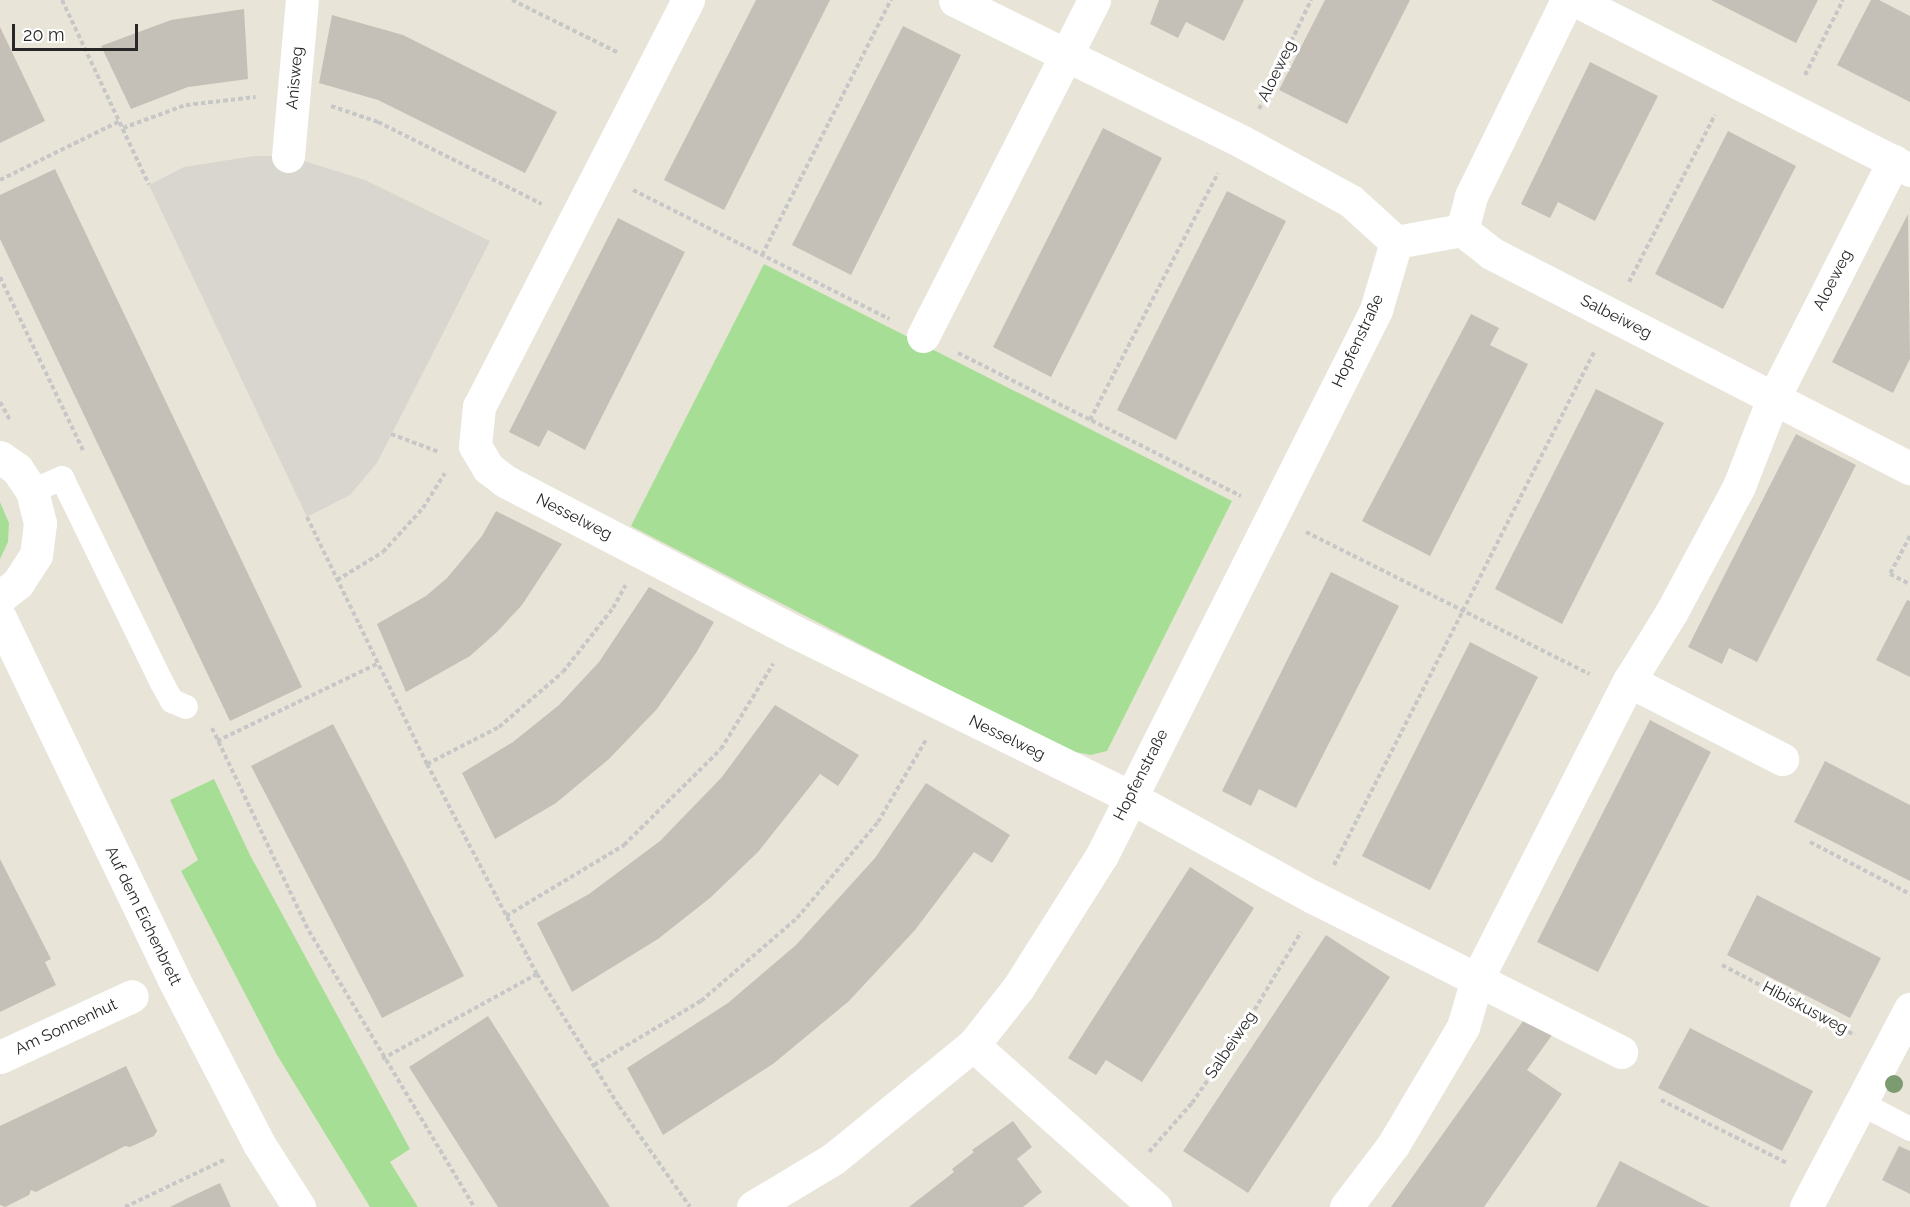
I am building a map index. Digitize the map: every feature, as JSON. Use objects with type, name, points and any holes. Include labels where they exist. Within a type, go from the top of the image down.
[{"type":"street","name":"Anisweg","points":[[288,156],[302,0]]},
{"type":"street","points":[[475,446],[479,406],[688,0]]},
{"type":"street","points":[[955,0],[1239,140],[1351,201],[1396,242],[1462,230],[1471,196],[1567,0]]},
{"type":"street","points":[[923,336],[1094,0]]},
{"type":"street","name":"Aloeweg","points":[[1575,0],[1902,165],[1773,399]]},
{"type":"street","name":"Salbeiweg","points":[[1462,230],[1491,254],[1910,468]]},
{"type":"street","name":"Hopfenstraße","points":[[753,1207],[832,1159],[973,1045],[1018,988],[1090,874],[1130,796],[1376,310],[1396,242]]},
{"type":"street","points":[[1346,1207],[1393,1145],[1463,1027],[1477,978],[1627,687],[1671,613],[1739,486],[1773,399]]},
{"type":"street","name":"Nesselweg","points":[[475,446],[488,468],[505,481],[793,632],[945,708],[1130,796]]},
{"type":"street","points":[[0,457],[17,469],[32,491],[40,523],[36,555],[18,583],[0,597]]},
{"type":"street","name":"Auf dem Eichenbrett","points":[[0,618],[173,978],[259,1144],[299,1207]]},
{"type":"street","points":[[1627,687],[1782,759]]},
{"type":"street","points":[[1130,796],[1315,898],[1621,1052]]},
{"type":"street","name":"Am Sonnenhut","points":[[0,1057],[132,996]]},
{"type":"street","points":[[1813,1193],[1862,1104],[1910,1009]]},
{"type":"street","points":[[973,1045],[1123,1176],[1155,1207]]},
{"type":"lane","points":[[32,491],[62,478],[162,683],[172,701],[186,708]]},
{"type":"lane","points":[[1862,1104],[1910,1129]]},
{"type":"path","points":[[62,0],[149,185]]},
{"type":"path","points":[[512,0],[652,69]]},
{"type":"path","points":[[762,255],[891,0]]},
{"type":"path","name":"Aloeweg","points":[[1090,420],[1311,0]]},
{"type":"path","points":[[1788,108],[1843,0]]},
{"type":"path","points":[[1612,315],[1734,80]]},
{"type":"path","points":[[123,128],[158,114],[217,99],[293,100],[343,108],[378,122],[575,221]]},
{"type":"path","points":[[0,180],[120,121]]},
{"type":"path","points":[[0,277],[85,454]]},
{"type":"path","name":"Salbeiweg","points":[[1123,1176],[1158,1143],[1191,1103],[1243,1029],[1304,925],[1315,898],[1612,315]]},
{"type":"path","points":[[391,434],[433,453],[475,446]]},
{"type":"path","points":[[337,580],[383,552],[423,508],[444,474],[475,446]]},
{"type":"path","points":[[1272,515],[1463,611],[1627,687]]},
{"type":"path","points":[[307,517],[427,764],[537,974],[594,1065],[690,1207]]},
{"type":"path","points":[[1910,536],[1890,574],[1910,584]]},
{"type":"path","points":[[427,764],[499,727],[563,672],[613,608],[643,553]]},
{"type":"path","points":[[506,916],[624,845],[705,765],[721,749],[793,632]]},
{"type":"path","points":[[218,741],[377,664]]},
{"type":"path","points":[[594,1065],[701,1001],[796,918],[878,822],[945,708]]},
{"type":"path","points":[[208,719],[309,931],[382,1059],[474,1207]]},
{"type":"path","points":[[1810,842],[1910,894]]},
{"type":"path","name":"Hibiskusweg","points":[[1722,965],[1887,1052]]},
{"type":"path","points":[[382,1059],[537,974]]},
{"type":"path","points":[[1661,1100],[1813,1193]]},
{"type":"path","points":[[124,1207],[259,1144]]},
{"type":"green space","points":[[764,264],[1232,501],[1107,751],[1091,755],[1065,750],[631,526]]},
{"type":"green space","points":[[0,502],[9,523],[8,542],[0,559]]},
{"type":"green space","points":[[214,779],[250,855],[410,1149],[390,1162],[418,1207],[370,1207],[277,1055],[181,871],[198,860],[170,800]]},
{"type":"shaded area","points":[[254,156],[288,156],[365,180],[490,241],[377,463],[350,495],[307,517],[149,185],[184,167]]},
{"type":"building","points":[[756,0],[830,0],[724,210],[664,180]]},
{"type":"building","points":[[1159,0],[1244,0],[1224,41],[1186,22],[1178,38],[1150,24]]},
{"type":"building","points":[[1325,0],[1410,0],[1347,124],[1279,90]]},
{"type":"building","points":[[1711,0],[1818,0],[1796,43]]},
{"type":"building","points":[[1871,0],[1879,0],[1910,16],[1910,102],[1837,65]]},
{"type":"building","points":[[244,9],[248,79],[188,87],[131,109],[101,46],[171,20]]},
{"type":"building","points":[[332,15],[403,35],[557,112],[525,173],[378,100],[319,83]]},
{"type":"building","points":[[903,26],[961,55],[851,275],[792,245]]},
{"type":"building","points":[[0,27],[45,121],[0,143]]},
{"type":"building","points":[[1590,62],[1658,96],[1595,221],[1558,202],[1550,218],[1521,204]]},
{"type":"building","points":[[1103,128],[1162,158],[1051,377],[993,347]]},
{"type":"building","points":[[1728,131],[1796,166],[1723,309],[1655,274]]},
{"type":"building","points":[[55,169],[302,687],[230,721],[0,239],[0,195]]},
{"type":"building","points":[[1227,191],[1286,221],[1176,440],[1117,410]]},
{"type":"building","points":[[1908,214],[1910,359],[1893,393],[1832,362]]},
{"type":"building","points":[[618,218],[685,252],[585,450],[548,430],[539,447],[509,432]]},
{"type":"building","points":[[1471,314],[1499,328],[1490,345],[1528,364],[1430,556],[1362,521]]},
{"type":"building","points":[[1596,389],[1664,423],[1562,624],[1495,589]]},
{"type":"building","points":[[1796,434],[1856,465],[1757,662],[1729,648],[1722,664],[1688,647]]},
{"type":"building","points":[[496,511],[562,544],[522,605],[497,632],[470,656],[406,692],[377,624],[426,596],[447,578],[482,536]]},
{"type":"building","points":[[1331,572],[1399,606],[1296,808],[1259,789],[1251,806],[1222,791]]},
{"type":"building","points":[[649,587],[714,622],[696,653],[657,709],[609,759],[556,803],[495,839],[462,773],[513,742],[559,705],[599,662]]},
{"type":"building","points":[[1907,600],[1910,601],[1910,677],[1876,660]]},
{"type":"building","points":[[1470,642],[1538,677],[1430,890],[1362,856]]},
{"type":"building","points":[[775,705],[859,755],[838,786],[820,774],[758,852],[710,898],[658,939],[572,992],[537,923],[589,894],[660,841],[722,777]]},
{"type":"building","points":[[1650,720],[1711,752],[1598,972],[1537,942]]},
{"type":"building","points":[[333,724],[464,976],[382,1018],[251,766]]},
{"type":"building","points":[[1825,761],[1910,805],[1910,881],[1794,822]]},
{"type":"building","points":[[926,783],[1010,835],[992,863],[974,852],[915,930],[849,1001],[773,1064],[663,1135],[627,1068],[728,1003],[796,945],[875,858]]},
{"type":"building","points":[[0,859],[51,959],[45,962],[56,985],[0,1012]]},
{"type":"building","points":[[1190,867],[1254,908],[1142,1082],[1106,1060],[1096,1075],[1068,1058]]},
{"type":"building","points":[[1757,895],[1881,958],[1850,1018],[1727,955]]},
{"type":"building","points":[[1326,935],[1390,977],[1248,1193],[1183,1151]]},
{"type":"building","points":[[488,1016],[610,1207],[498,1207],[409,1067]]},
{"type":"building","points":[[1523,1021],[1552,1035],[1527,1070],[1562,1094],[1484,1207],[1391,1207]]},
{"type":"building","points":[[1690,1028],[1813,1091],[1782,1151],[1658,1088]]},
{"type":"building","points":[[126,1066],[157,1131],[154,1136],[130,1147],[125,1146],[36,1192],[31,1190],[29,1195],[5,1207],[0,1205],[0,1126]]},
{"type":"building","points":[[1013,1121],[1032,1147],[1017,1159],[1042,1192],[1023,1207],[909,1207],[954,1172],[952,1169],[974,1152],[972,1150]]},
{"type":"building","points":[[1899,1146],[1910,1151],[1910,1194],[1882,1180]]},
{"type":"building","points":[[1620,1161],[1703,1204],[1710,1207],[1596,1207]]},
{"type":"building","points":[[220,1183],[231,1207],[170,1207],[188,1198]]}]
